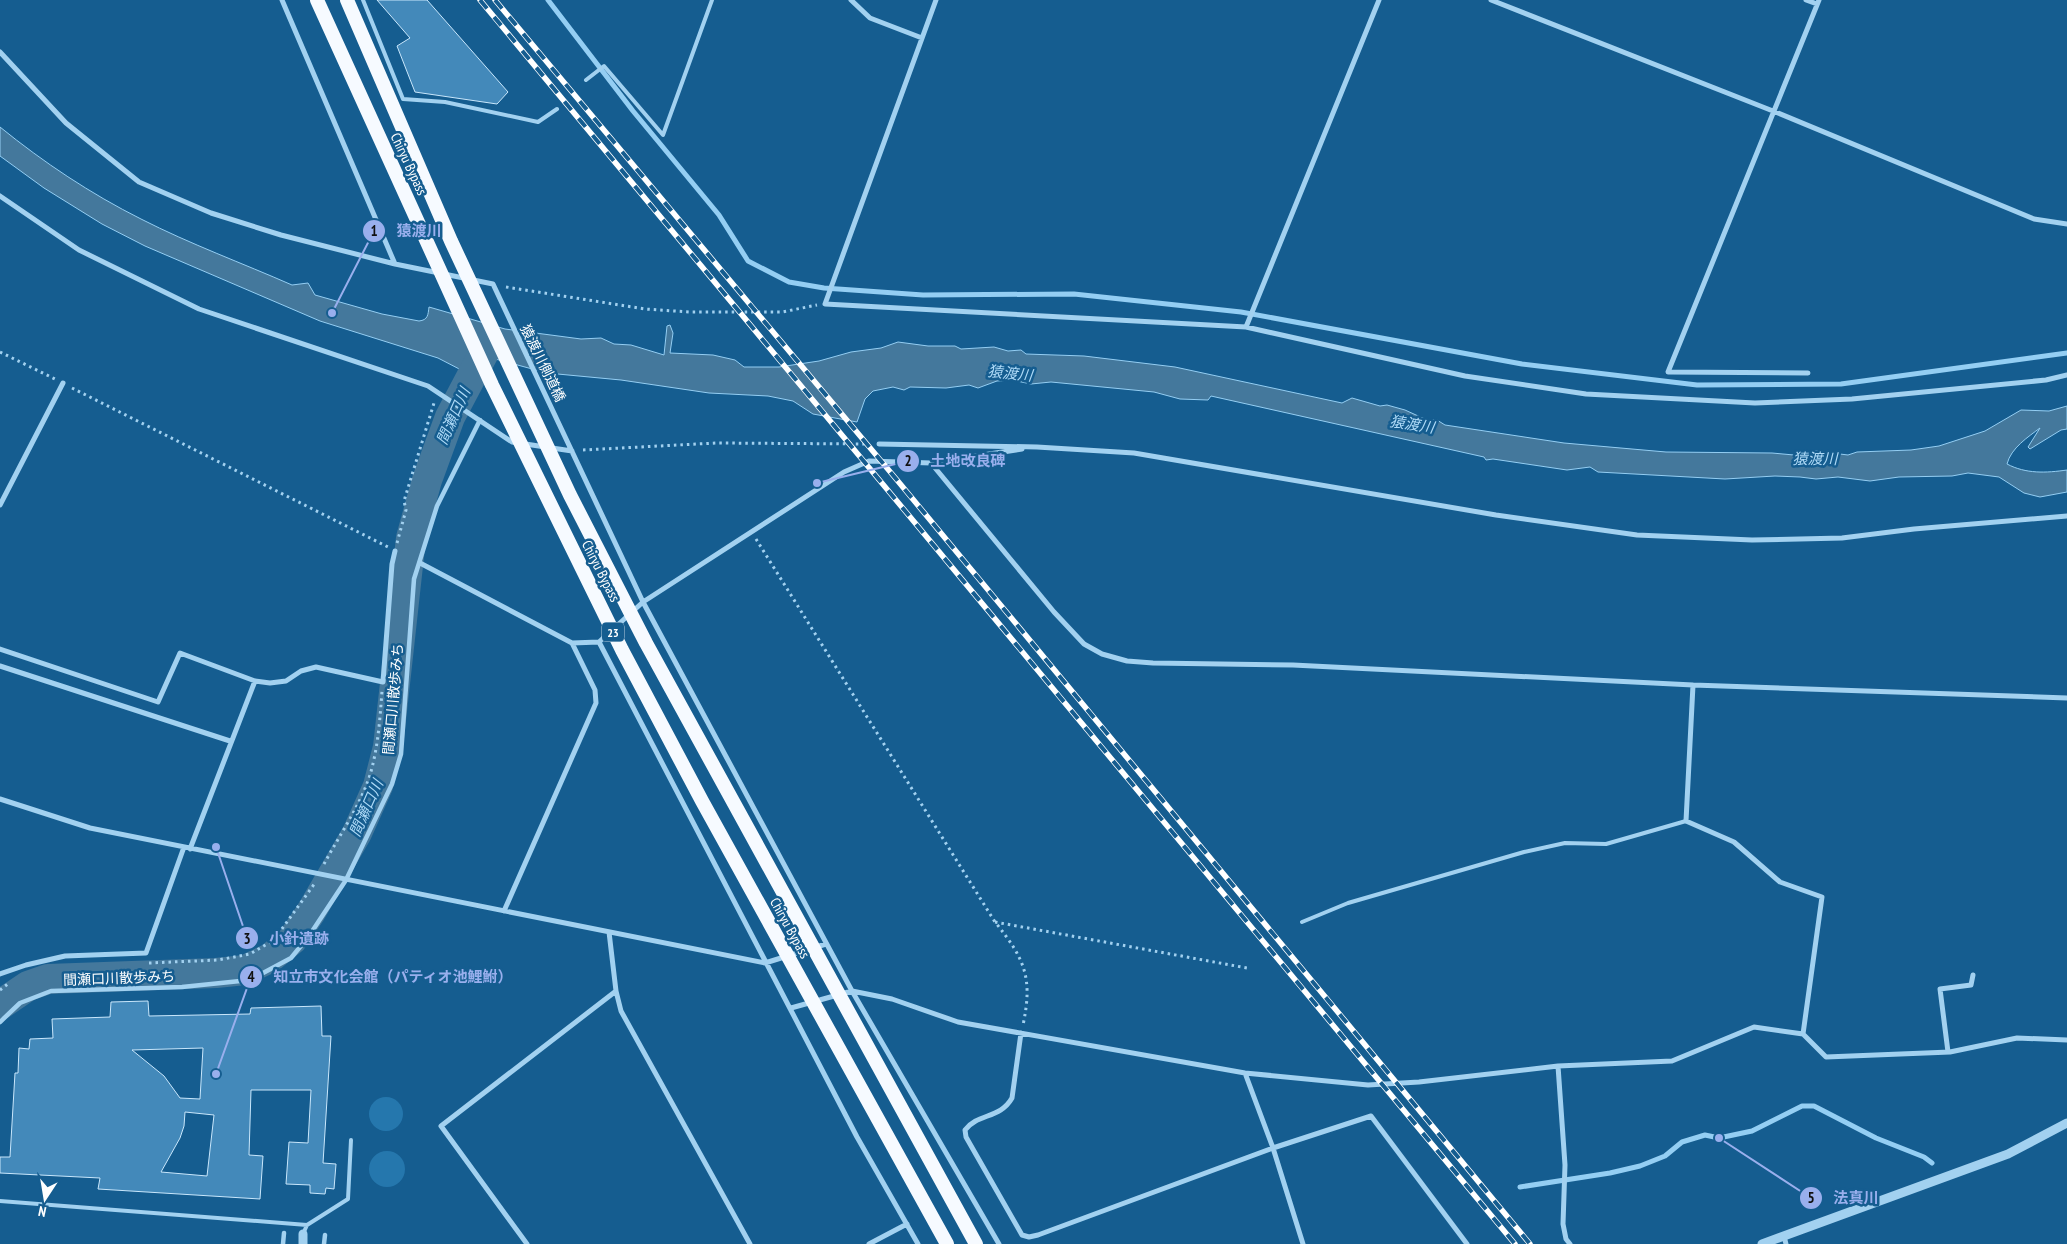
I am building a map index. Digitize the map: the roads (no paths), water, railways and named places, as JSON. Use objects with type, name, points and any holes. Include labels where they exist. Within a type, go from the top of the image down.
[{"type":"highway","name":"Chiryu Bypass","points":[[317,0],[492,385],[622,650],[702,801],[947,1244]]},
{"type":"highway","name":"Chiryu Bypass","points":[[347,0],[451,241],[570,495],[646,643],[976,1244]]},
{"type":"street","points":[[282,0],[395,264]]},
{"type":"street","points":[[851,0],[870,18],[922,38]]},
{"type":"street","points":[[936,0],[825,304],[1246,327],[1465,376],[1586,394],[1755,403],[1852,399],[2046,380],[2067,375]]},
{"type":"street","points":[[1246,327],[1378,0]]},
{"type":"street","points":[[1492,0],[1773,111],[2034,220],[2067,224]]},
{"type":"street","points":[[1806,0],[1818,2],[1668,372],[1808,373]]},
{"type":"street","points":[[0,52],[66,123],[139,182],[175,199],[281,235],[395,264]]},
{"type":"street","points":[[0,196],[79,250],[199,309],[428,386],[512,442],[572,451]]},
{"type":"street","name":"猿渡川側道橋","points":[[395,264],[493,284],[643,602],[852,991],[999,1244]]},
{"type":"street","points":[[0,505],[63,383]]},
{"type":"street","name":"間瀬口川散歩みち","points":[[0,1022],[20,1003],[51,991],[182,987],[250,980],[291,958],[309,936],[345,880],[379,814],[392,784],[401,754],[414,579],[437,506],[480,420]]},
{"type":"street","points":[[879,444],[1037,447],[1134,453],[1496,515],[1637,535],[1752,540],[1842,538],[1914,529],[2067,516]]},
{"type":"street","points":[[420,563],[572,643],[598,642],[643,602],[844,472],[869,461],[931,463],[1037,447]]},
{"type":"street","points":[[931,463],[1054,612],[1084,644],[1102,654],[1127,661],[1153,664],[1293,665],[1693,686],[2067,698]]},
{"type":"street","points":[[0,649],[158,702],[180,653],[255,681],[270,683],[286,681],[301,671],[316,667],[383,682],[392,564],[396,551]]},
{"type":"street","points":[[598,642],[857,1137],[918,1244]]},
{"type":"street","points":[[504,911],[596,703],[595,690],[572,643]]},
{"type":"street","points":[[0,666],[230,742]]},
{"type":"street","points":[[0,974],[26,964],[65,956],[146,953],[255,681]]},
{"type":"street","points":[[1693,686],[1686,821],[1734,842],[1780,882],[1822,898],[1803,1034]]},
{"type":"street","points":[[0,799],[90,828],[765,963],[826,944]]},
{"type":"street","points":[[610,932],[616,991],[621,1011],[750,1244]]},
{"type":"street","points":[[1948,1052],[1940,989],[1970,985],[1973,975]]},
{"type":"street","points":[[527,1244],[441,1126],[616,991]]},
{"type":"street","points":[[791,1008],[852,991],[892,999],[958,1022],[1245,1073],[1368,1085],[1419,1082],[1558,1066],[1672,1061],[1754,1027],[1803,1034],[1826,1057],[1948,1052],[2016,1038],[2067,1040]]},
{"type":"street","points":[[1021,1033],[1012,1098],[1007,1106],[999,1112],[970,1124],[965,1130],[966,1137],[1022,1234],[1029,1237],[1038,1235],[1273,1148],[1371,1116],[1467,1244]]},
{"type":"street","points":[[1558,1066],[1565,1165],[1563,1224],[1566,1239],[1570,1244]]},
{"type":"street","points":[[1245,1073],[1273,1148],[1304,1244]]},
{"type":"street","points":[[1762,1244],[1785,1240],[2008,1154],[2067,1123]]},
{"type":"street","points":[[869,1244],[907,1224]]},
{"type":"street","points":[[303,1244],[305,1229]]},
{"type":"street","points":[[284,1233],[284,1244]]},
{"type":"street","points":[[324,1244],[325,1235]]},
{"type":"lane","points":[[363,0],[403,99],[445,102],[538,122],[557,109]]},
{"type":"lane","points":[[586,80],[604,66],[663,135],[712,0]]},
{"type":"lane","points":[[1302,922],[1348,902],[1524,852],[1565,843],[1606,844],[1686,821]]},
{"type":"lane","points":[[0,1201],[305,1229],[348,1199],[351,1140]]},
{"type":"water","points":[[0,127],[33,153],[86,188],[160,228],[292,285],[308,283],[315,295],[382,314],[419,321],[426,318],[429,307],[505,329],[581,339],[601,338],[614,344],[631,345],[664,355],[667,326],[670,325],[673,333],[670,353],[713,355],[735,360],[744,367],[779,367],[819,361],[851,352],[881,348],[898,342],[928,346],[955,346],[961,349],[994,347],[1008,351],[1021,350],[1026,354],[1084,356],[1175,367],[1342,403],[1352,398],[1380,406],[1387,405],[1405,410],[1427,420],[1437,420],[1445,425],[1564,443],[1666,452],[1794,455],[1816,451],[1848,455],[1857,452],[1911,450],[1939,446],[1985,431],[2021,410],[2049,411],[2067,406],[2067,429],[2061,430],[2030,449],[2028,447],[2040,428],[2016,448],[2007,464],[2021,470],[2036,472],[2067,470],[2067,492],[2040,497],[2024,493],[1999,477],[1968,473],[1952,476],[1899,477],[1870,481],[1838,477],[1816,479],[1775,476],[1725,479],[1598,472],[1590,467],[1567,470],[1493,459],[1486,460],[1484,457],[1211,396],[1208,400],[1180,399],[1154,392],[1051,382],[1031,384],[1012,380],[997,381],[978,388],[969,385],[946,388],[910,387],[904,390],[893,387],[873,391],[865,399],[857,422],[813,414],[793,401],[768,396],[709,393],[621,380],[547,373],[488,357],[473,383],[465,380],[467,373],[438,358],[320,321],[145,246],[102,224],[44,188],[0,156]]},
{"type":"waterway","points":[[548,0],[633,111],[719,215],[748,261],[789,282],[824,288],[923,295],[1074,294],[1241,312],[1522,364],[1697,385],[1841,384],[2067,353]]},
{"type":"waterway","name":"間瀬口川","points":[[0,1005],[28,986],[48,979],[216,973],[245,970],[270,958],[292,940],[311,912],[357,833],[378,786],[388,747],[411,538],[427,480],[450,417],[488,345]]},
{"type":"waterway","points":[[1520,1187],[1610,1173],[1640,1166],[1665,1156],[1682,1142],[1705,1135],[1719,1138],[1752,1131],[1802,1106],[1814,1106],[1876,1138],[1924,1157],[1932,1163]]},
{"type":"railway","points":[[480,0],[1515,1244]]},
{"type":"railway","points":[[495,0],[897,480],[1530,1244]]},
{"type":"place","name":"猿渡川","points":[[332,313]]},
{"type":"place","name":"土地改良碑","points":[[817,483]]},
{"type":"place","name":"小針遺跡","points":[[216,847]]},
{"type":"place","name":"知立市文化会館（パティオ池鯉鮒）","points":[[216,1074]]},
{"type":"place","name":"法真川","points":[[1719,1138]]}]
